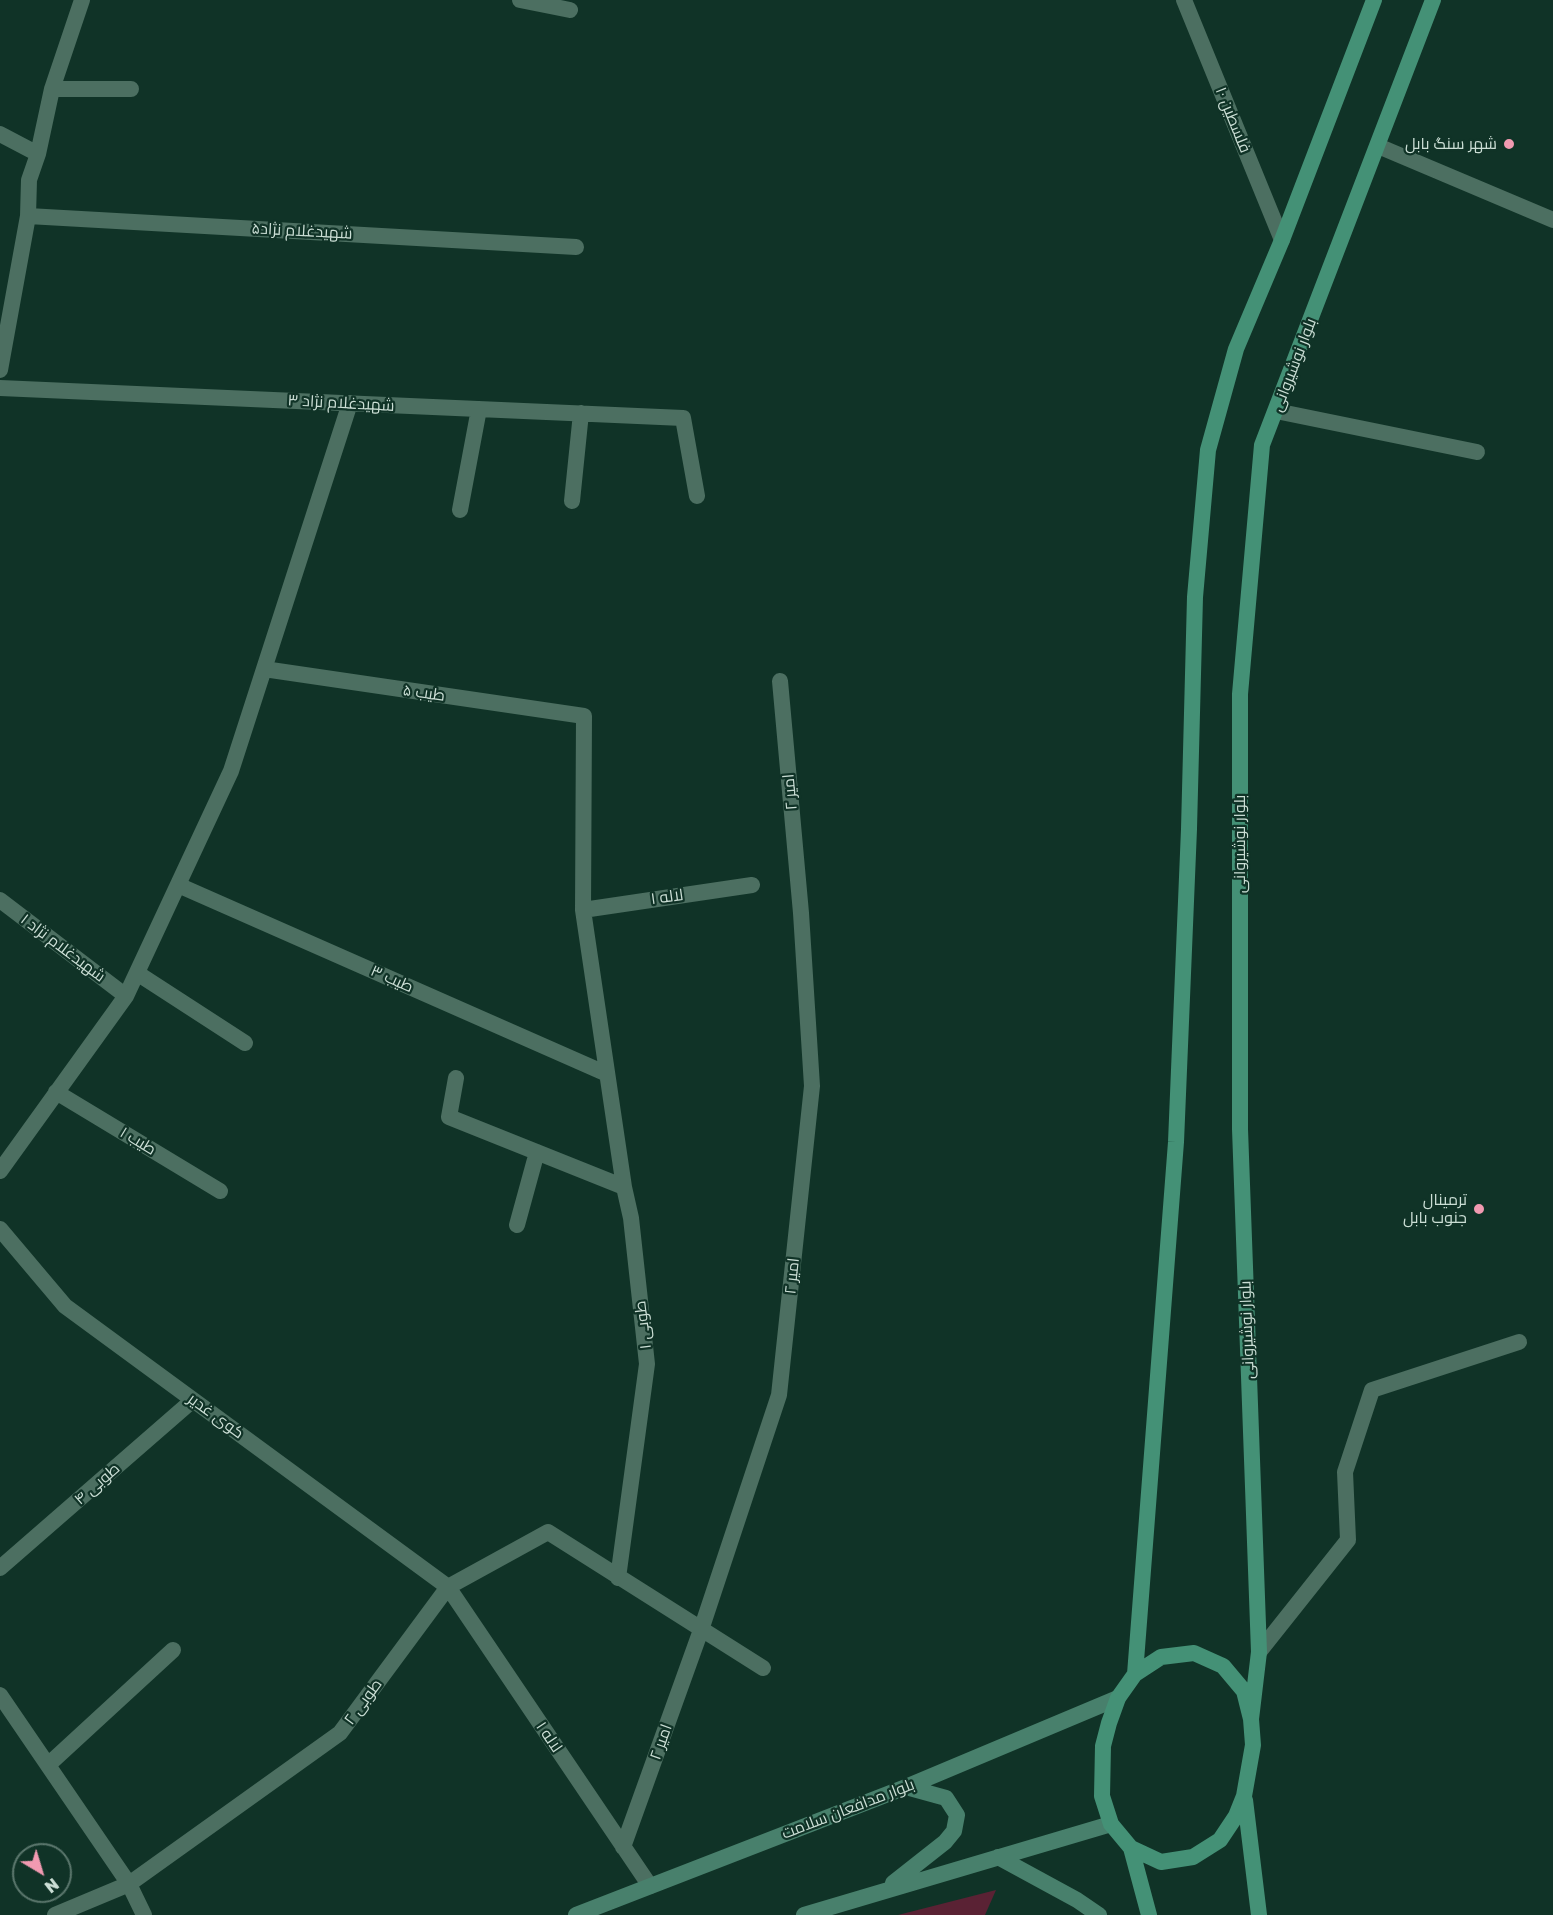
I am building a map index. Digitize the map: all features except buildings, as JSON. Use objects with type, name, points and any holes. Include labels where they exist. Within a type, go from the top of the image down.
[{"type":"main road","points":[[1135,1674],[1176,1142],[1189,830],[1195,597],[1208,450],[1236,349],[1282,240],[1374,0]]},
{"type":"main road","name":"بلوار نوشیروانی","points":[[1251,1719],[1259,1652],[1240,1129],[1240,694],[1262,445],[1433,0]]},
{"type":"main road","points":[[1131,1848],[1161,1862],[1193,1857],[1220,1840],[1236,1816],[1244,1797],[1253,1745],[1251,1719],[1244,1691],[1223,1666],[1194,1653],[1161,1657],[1135,1674],[1118,1698],[1106,1734],[1101,1770],[1102,1796],[1111,1824],[1131,1848],[1149,1915]]},
{"type":"main road","name":"بلوار مدافعان سلامت","points":[[576,1915],[906,1787],[1118,1698]]},
{"type":"main road","points":[[883,1891],[945,1842],[954,1831],[957,1815],[946,1798],[906,1787]]},
{"type":"main road","points":[[1244,1797],[1259,1915]]},
{"type":"main road","points":[[804,1915],[1111,1824]]},
{"type":"main road","points":[[998,1857],[1077,1900],[1099,1915]]},
{"type":"street","points":[[0,370],[28,216],[29,180],[38,154],[52,89],[82,0]]},
{"type":"street","points":[[520,0],[570,10]]},
{"type":"street","name":"فلسطین ۱۰","points":[[1184,0],[1282,240]]},
{"type":"street","points":[[52,89],[131,89]]},
{"type":"street","points":[[0,134],[38,154]]},
{"type":"street","points":[[1378,146],[1553,220]]},
{"type":"street","name":"شهیدغلام نژاد۵","points":[[28,216],[576,247]]},
{"type":"street","name":"شهیدغلام نژاد ۳","points":[[0,388],[683,418],[697,496]]},
{"type":"street","points":[[0,1171],[126,996],[231,771],[350,403]]},
{"type":"street","points":[[460,510],[479,409]]},
{"type":"street","points":[[1276,411],[1478,452]]},
{"type":"street","points":[[572,501],[581,413]]},
{"type":"street","name":"طیب ۵","points":[[264,669],[584,716]]},
{"type":"street","name":"امیر ۲","points":[[623,1847],[701,1630],[779,1395],[812,1086],[800,902],[780,681]]},
{"type":"street","name":"طوبی ۱","points":[[584,716],[583,910],[624,1187],[631,1218],[647,1364],[618,1578]]},
{"type":"street","name":"طیب ۳","points":[[178,885],[607,1074]]},
{"type":"street","name":"لاله ۱","points":[[583,910],[752,885]]},
{"type":"street","name":"شهیدغلام نژاد ۱","points":[[0,900],[126,996]]},
{"type":"street","points":[[137,973],[245,1043]]},
{"type":"street","points":[[456,1078],[449,1117],[624,1187]]},
{"type":"street","name":"طیب ۱","points":[[56,1092],[220,1191]]},
{"type":"street","points":[[517,1225],[537,1152]]},
{"type":"street","name":"کوی غدیر","points":[[0,1229],[65,1306],[448,1587]]},
{"type":"street","points":[[1259,1652],[1348,1540],[1345,1472],[1372,1390],[1519,1342]]},
{"type":"street","name":"طوبی ۴","points":[[0,1568],[193,1400]]},
{"type":"street","name":"طوبی ۲","points":[[55,1915],[129,1884],[340,1732],[448,1587],[548,1532],[618,1578]]},
{"type":"street","points":[[618,1578],[763,1668]]},
{"type":"street","name":"لاله ۱","points":[[448,1587],[650,1887]]},
{"type":"street","points":[[48,1765],[173,1650]]},
{"type":"street","points":[[0,1695],[129,1884],[144,1915]]},
{"type":"shaded area","points":[[996,1890],[985,1915],[898,1915]]},
{"type":"place","name":"شهر سنگ بابل","points":[[1509,144]]},
{"type":"place","name":"ترمینال جنوب بابل","points":[[1479,1209]]}]
